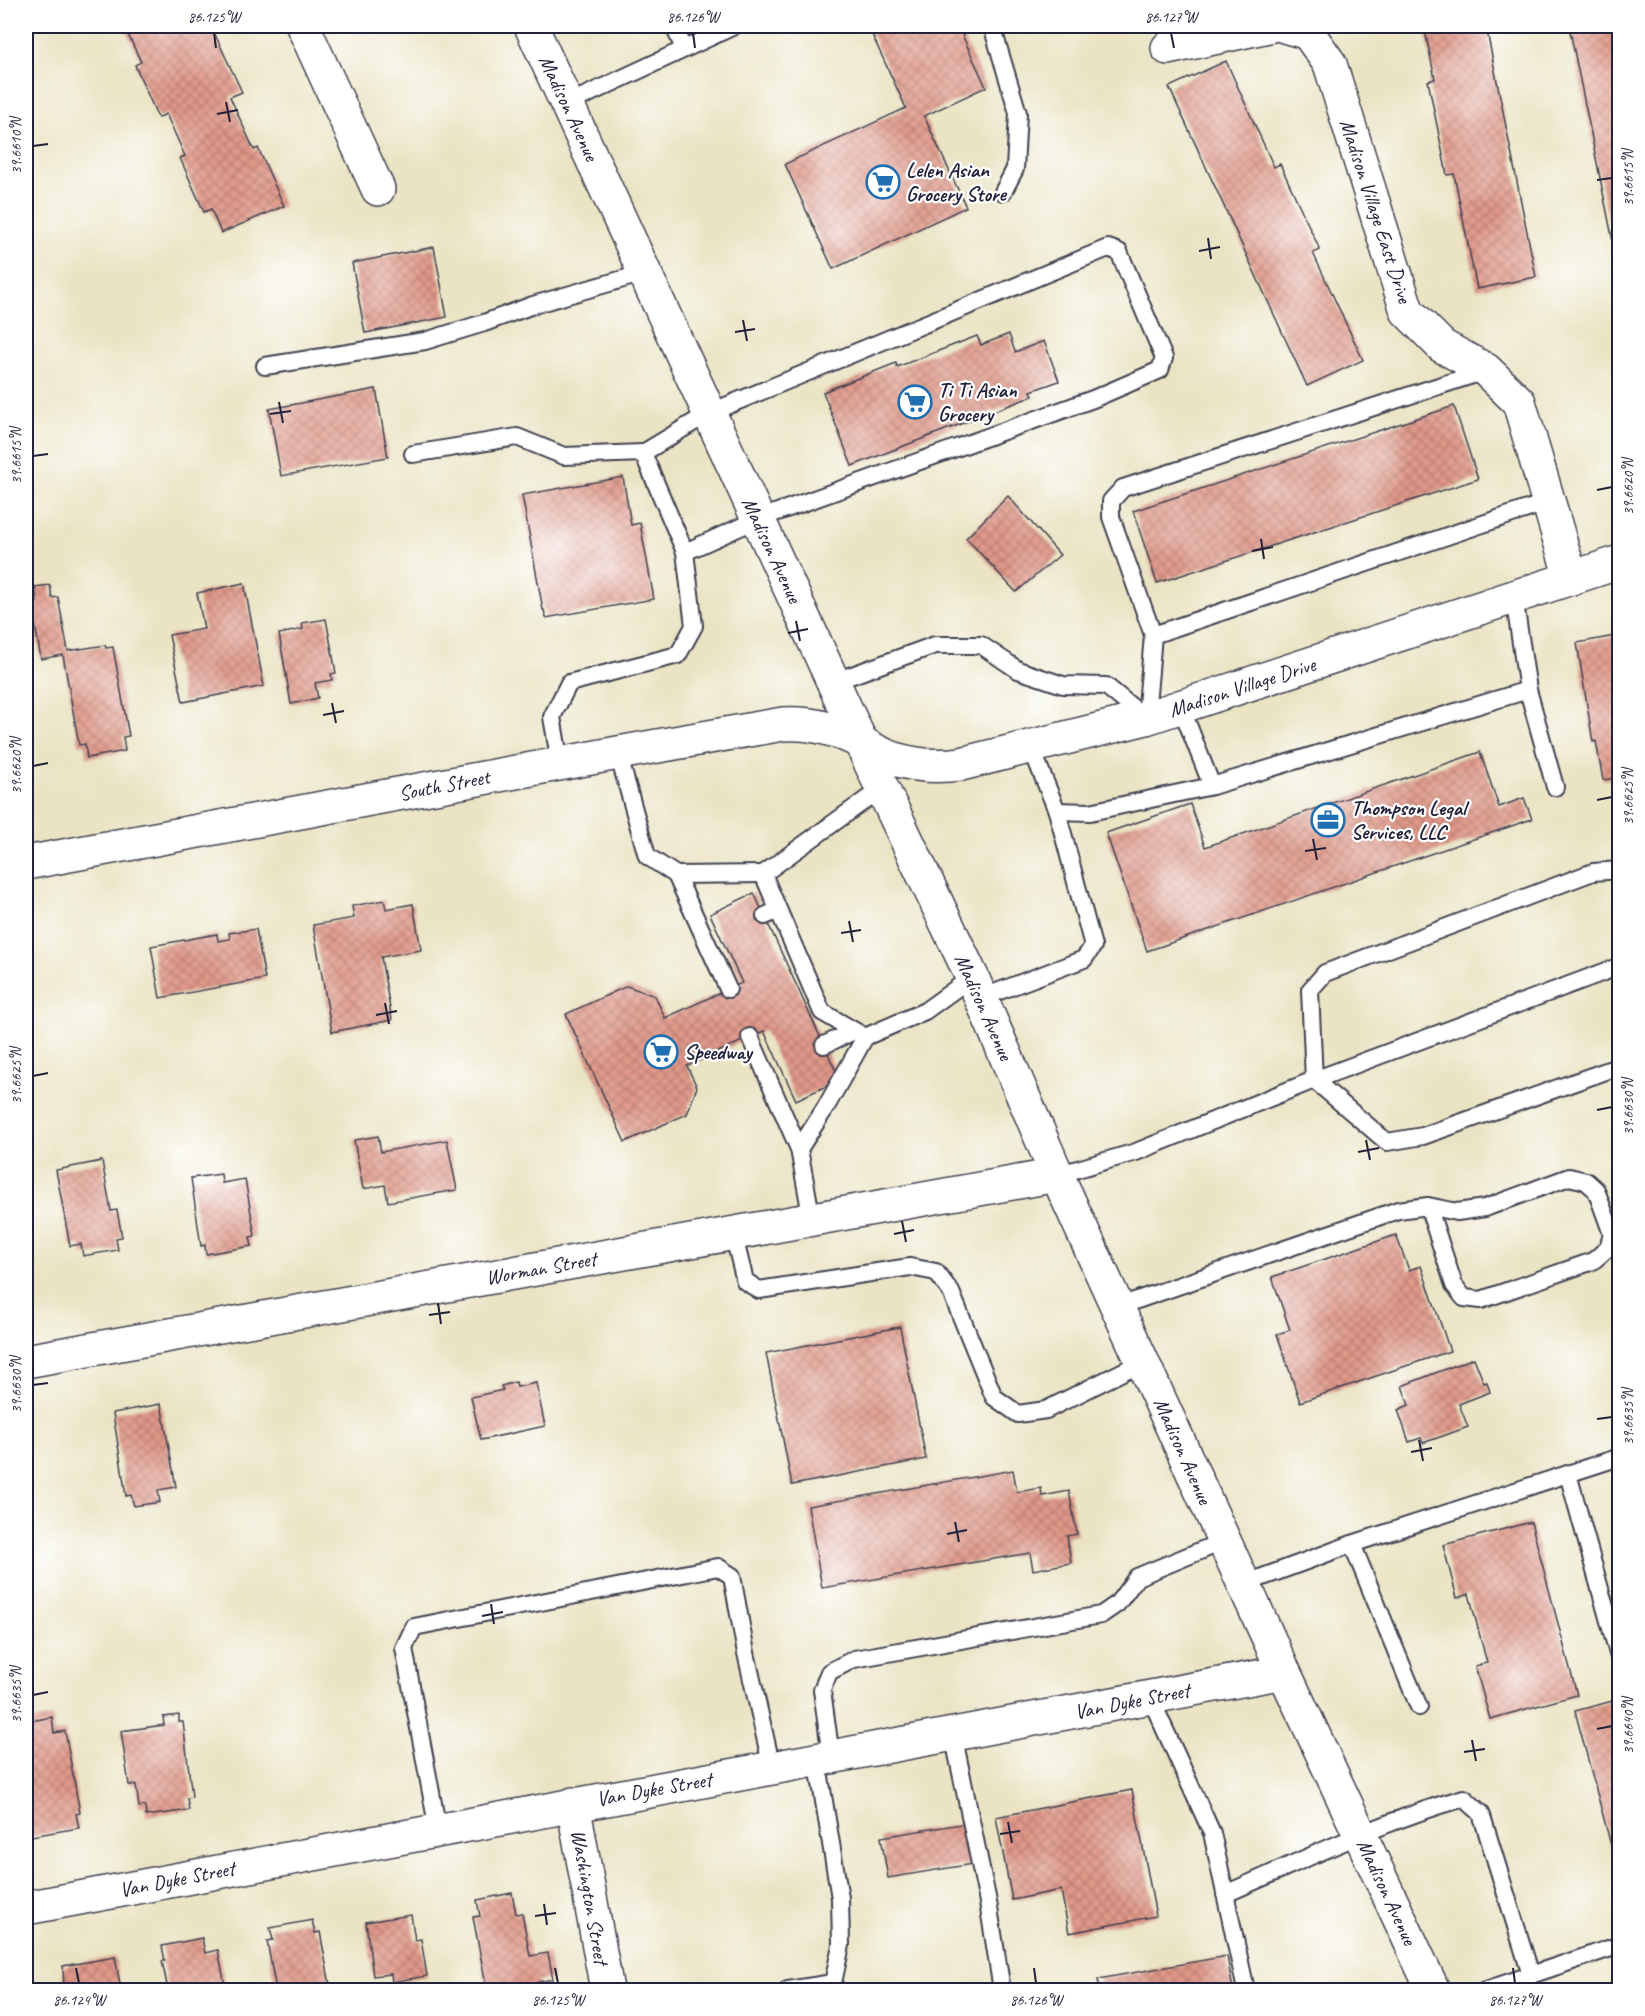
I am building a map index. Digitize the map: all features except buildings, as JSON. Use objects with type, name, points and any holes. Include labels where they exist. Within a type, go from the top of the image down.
[{"type":"street","points":[[303,26],[378,189]]},
{"type":"street","name":"Madison Avenue","points":[[531,26],[976,988],[1057,1175],[1142,1362],[1433,1990]]},
{"type":"street","points":[[1168,48],[1269,26]]},
{"type":"street","name":"Madison Village East Drive","points":[[1284,26],[1308,33],[1330,64],[1407,311],[1442,346],[1486,370],[1519,402],[1570,578]]},
{"type":"street","name":"Madison Village Drive","points":[[861,742],[898,762],[932,766],[961,765],[1146,718],[1620,562]]},
{"type":"street","name":"South Street","points":[[26,863],[783,724],[801,723],[832,729],[861,742]]},
{"type":"street","name":"Worman Street","points":[[26,1361],[1057,1175]]},
{"type":"street","name":"Van Dyke Street","points":[[26,1908],[1284,1672]]},
{"type":"street","name":"Washington Street","points":[[573,1804],[607,1990]]},
{"type":"lane","points":[[674,26],[684,49]]},
{"type":"lane","points":[[567,104],[734,26]]},
{"type":"lane","points":[[992,26],[1018,113],[1015,169],[1003,192]]},
{"type":"lane","points":[[413,454],[517,436],[564,456],[643,453],[709,413],[1108,248],[1119,252],[1164,358],[1160,370],[1093,399],[758,519],[685,552]]},
{"type":"lane","points":[[266,366],[425,341],[533,305],[644,273]]},
{"type":"lane","points":[[1146,718],[1153,635],[1111,517],[1111,501],[1123,488],[1486,370]]},
{"type":"lane","points":[[560,764],[552,717],[569,683],[678,655],[694,626],[685,552],[643,453]]},
{"type":"lane","points":[[1153,635],[1548,502]]},
{"type":"lane","points":[[1514,597],[1528,690],[1555,787]]},
{"type":"lane","points":[[833,682],[935,645],[981,645],[1018,670],[1063,685],[1106,686],[1146,718]]},
{"type":"lane","points":[[1057,811],[1090,812],[1212,786],[1528,690]]},
{"type":"lane","points":[[1181,707],[1212,786]]},
{"type":"lane","points":[[824,1045],[925,1011],[976,988],[1084,959],[1093,946],[1057,811],[1031,747]]},
{"type":"lane","points":[[618,753],[647,856],[676,875],[715,942],[731,983]]},
{"type":"lane","points":[[676,875],[763,874],[882,788]]},
{"type":"lane","points":[[1620,870],[1593,872],[1325,973],[1310,990],[1314,1080],[1387,1142],[1423,1136],[1620,1066]]},
{"type":"lane","points":[[763,874],[771,913],[809,998],[822,1012],[859,1034]]},
{"type":"lane","points":[[1057,1175],[1136,1152],[1314,1080],[1620,966]]},
{"type":"lane","points":[[799,1149],[826,1107],[859,1034]]},
{"type":"lane","points":[[750,1037],[773,1070],[799,1149],[812,1220]]},
{"type":"lane","points":[[1118,1307],[1398,1210],[1428,1206],[1457,1212],[1485,1208],[1569,1177],[1586,1181],[1596,1190],[1612,1234],[1608,1248],[1593,1261],[1481,1300],[1464,1298],[1454,1285],[1428,1206]]},
{"type":"lane","points":[[733,1233],[745,1281],[759,1290],[910,1267],[936,1272],[951,1292],[993,1397],[1018,1413],[1046,1410],[1142,1362]]},
{"type":"lane","points":[[1244,1584],[1352,1544],[1620,1457]]},
{"type":"lane","points":[[1568,1474],[1618,1657]]},
{"type":"lane","points":[[788,1990],[833,1983],[841,1945],[840,1898],[824,1758],[822,1690],[829,1672],[854,1659],[1101,1615],[1117,1604],[1137,1577],[1224,1541]]},
{"type":"lane","points":[[1352,1544],[1419,1707]]},
{"type":"lane","points":[[438,1830],[404,1648],[414,1627],[718,1567],[732,1575],[746,1653],[772,1768]]},
{"type":"lane","points":[[1150,1697],[1212,1833],[1246,1990]]},
{"type":"lane","points":[[953,1734],[988,1902],[1002,1990]]},
{"type":"lane","points":[[1225,1894],[1361,1836],[1437,1806],[1464,1798],[1481,1813],[1531,1976]]},
{"type":"lane","points":[[1486,1990],[1620,1945]]},
{"type":"place","name":"Lelen Asian Grocery Store","points":[[883,182]]},
{"type":"place","name":"Ti Ti Asian Grocery","points":[[915,402]]},
{"type":"place","name":"Thompson Legal Services, LLC","points":[[1328,820]]},
{"type":"place","name":"Speedway","points":[[661,1052]]}]
